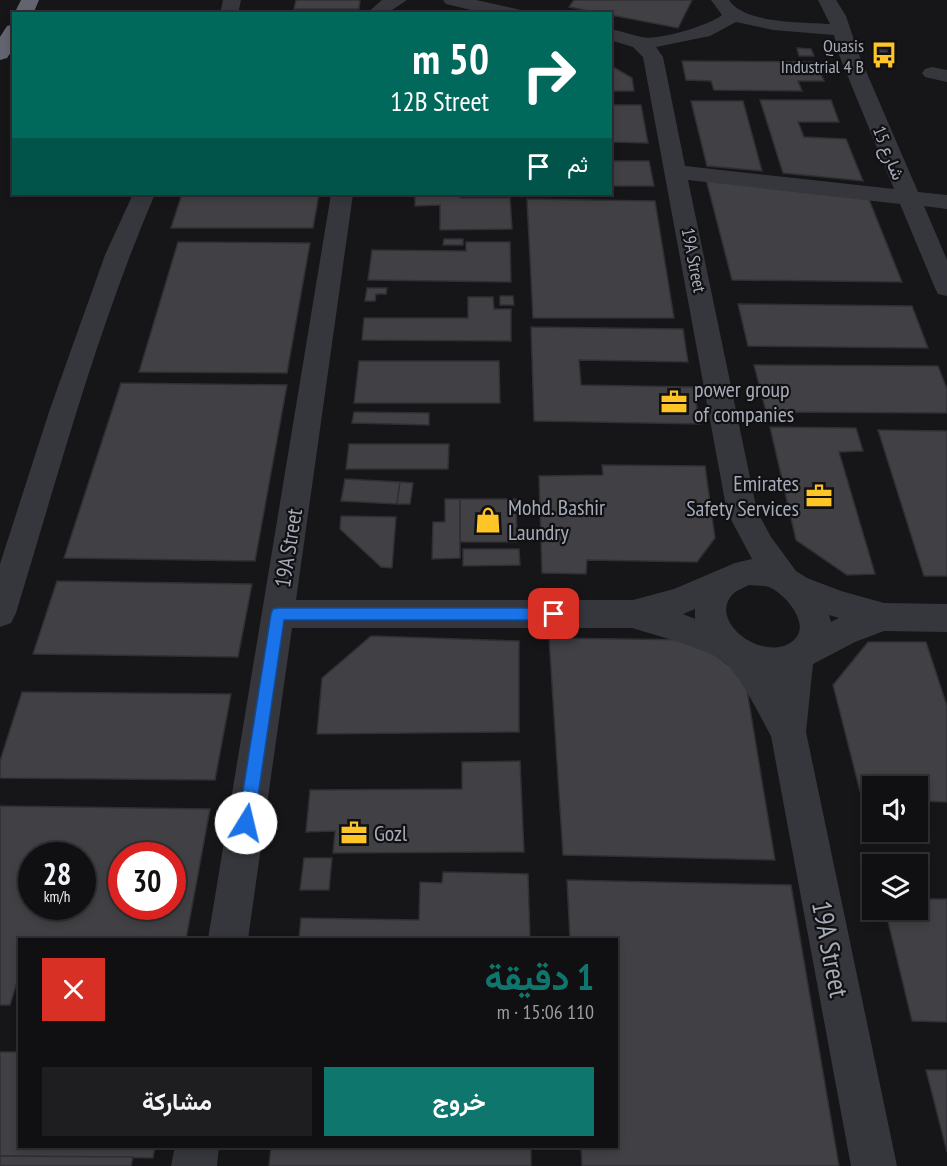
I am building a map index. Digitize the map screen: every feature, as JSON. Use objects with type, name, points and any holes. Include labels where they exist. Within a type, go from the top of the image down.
[{"type":"highway","points":[[0,54],[12,33]]},
{"type":"street","points":[[377,12],[385,5],[398,0]]},
{"type":"street","points":[[452,0],[506,12]]},
{"type":"street","points":[[720,0],[723,8],[733,15],[750,21],[837,12]]},
{"type":"street","name":"شارع 15","points":[[837,12],[908,198],[947,288]]},
{"type":"street","points":[[612,35],[642,44],[711,29],[724,23],[733,15]]},
{"type":"street","name":"19A Street","points":[[642,44],[653,57],[742,512]]},
{"type":"street","points":[[677,172],[947,202]]},
{"type":"street","points":[[0,613],[67,398],[117,255],[144,195]]},
{"type":"street","name":"19A Street","points":[[228,938],[342,195]]},
{"type":"street","points":[[742,512],[736,546],[722,583],[710,604],[710,615],[721,639],[735,651],[765,691],[788,732]]},
{"type":"street","points":[[742,512],[760,546],[791,585],[807,600],[816,626],[814,638],[802,653],[788,732]]},
{"type":"street","points":[[278,614],[632,614],[678,602],[746,572],[766,573],[840,605],[884,617],[947,618]]},
{"type":"street","points":[[632,614],[682,628],[753,661],[769,664],[784,663],[844,631],[884,617]]},
{"type":"street","name":"19A Street","points":[[788,732],[874,1166]]},
{"type":"street","points":[[194,1166],[197,1148]]},
{"type":"building","points":[[296,0],[360,0],[359,9],[294,9]]},
{"type":"building","points":[[574,0],[692,0],[678,28],[612,15],[612,12],[595,12],[569,7]]},
{"type":"building","points":[[797,48],[811,49],[814,56],[799,56]]},
{"type":"building","points":[[877,49],[887,50],[891,61],[882,61]]},
{"type":"building","points":[[682,61],[816,62],[824,81],[798,81],[802,91],[714,90],[711,81],[686,80]]},
{"type":"building","points":[[612,66],[632,78],[634,91],[612,91]]},
{"type":"building","points":[[760,100],[831,100],[839,122],[798,122],[804,137],[846,139],[863,181],[783,173]]},
{"type":"building","points":[[691,101],[743,101],[762,171],[707,166]]},
{"type":"building","points":[[612,105],[641,105],[648,143],[612,142]]},
{"type":"building","points":[[612,161],[649,161],[654,186],[612,186]]},
{"type":"building","points":[[706,179],[868,197],[902,282],[732,280]]},
{"type":"building","points":[[182,195],[319,195],[313,228],[171,228]]},
{"type":"building","points":[[415,195],[510,198],[512,229],[440,230],[440,205],[415,206]]},
{"type":"building","points":[[527,199],[655,201],[674,318],[533,318]]},
{"type":"building","points":[[444,239],[463,239],[463,245],[443,245]]},
{"type":"building","points":[[178,242],[310,243],[287,373],[139,372]]},
{"type":"building","points":[[466,242],[510,242],[511,282],[368,280],[372,250],[466,251]]},
{"type":"building","points":[[367,288],[387,288],[386,294],[376,294],[375,301],[365,301]]},
{"type":"building","points":[[500,296],[513,296],[514,305],[500,305]]},
{"type":"building","points":[[468,297],[493,297],[494,309],[511,309],[511,341],[362,340],[364,318],[468,318]]},
{"type":"building","points":[[738,304],[912,306],[928,348],[748,346]]},
{"type":"building","points":[[531,327],[683,329],[688,362],[579,360],[581,385],[693,387],[700,424],[534,421]]},
{"type":"building","points":[[359,361],[499,361],[500,403],[354,403]]},
{"type":"building","points":[[754,365],[938,366],[947,389],[947,413],[766,412]]},
{"type":"building","points":[[121,383],[287,385],[255,561],[64,558]]},
{"type":"building","points":[[354,412],[429,413],[429,425],[352,423]]},
{"type":"building","name":"Emirates Safety Services","points":[[770,427],[856,428],[863,451],[839,452],[875,574],[847,575],[796,540]]},
{"type":"building","points":[[878,430],[947,431],[947,576],[924,576]]},
{"type":"building","points":[[349,444],[449,444],[448,469],[346,469]]},
{"type":"building","points":[[602,465],[705,466],[715,538],[697,562],[587,560],[586,574],[542,573],[539,476],[603,475]]},
{"type":"building","points":[[345,479],[400,482],[397,504],[341,501]]},
{"type":"building","points":[[400,482],[413,483],[410,504],[397,504]]},
{"type":"building","points":[[445,499],[460,499],[460,558],[432,559],[433,522],[445,522]]},
{"type":"building","name":"Mohd. Bashir Laundry","points":[[460,499],[516,499],[517,542],[460,542]]},
{"type":"building","points":[[341,516],[396,517],[392,568],[381,567],[340,529]]},
{"type":"building","points":[[463,549],[519,549],[520,565],[463,566]]},
{"type":"building","points":[[57,581],[252,584],[238,657],[33,654]]},
{"type":"building","points":[[371,636],[519,641],[519,732],[317,734],[322,678]]},
{"type":"building","points":[[549,638],[696,640],[745,678],[775,860],[563,855]]},
{"type":"building","points":[[868,642],[926,642],[947,706],[947,802],[928,801],[928,776],[862,776],[862,799],[833,685]]},
{"type":"building","points":[[22,692],[231,694],[215,780],[0,778],[0,761]]},
{"type":"building","points":[[520,761],[524,852],[333,853],[335,831],[306,832],[310,790],[462,789],[462,762]]},
{"type":"building","points":[[0,806],[210,809],[186,938],[18,938],[18,979],[10,1005],[0,1005]]},
{"type":"building","points":[[304,858],[332,858],[329,890],[300,890]]},
{"type":"building","points":[[443,872],[528,874],[530,938],[299,938],[301,918],[419,920],[420,882],[442,883]]},
{"type":"building","points":[[567,880],[791,885],[839,1166],[582,1166],[581,1148],[618,1148],[618,938],[570,938]]},
{"type":"building","points":[[928,899],[947,899],[947,1022],[912,1021],[888,920],[928,920]]},
{"type":"building","points":[[0,1052],[18,1052],[18,1148],[155,1148],[153,1158],[0,1156]]},
{"type":"building","points":[[926,1070],[947,1070],[947,1152]]},
{"type":"building","points":[[271,1148],[531,1148],[531,1166],[269,1166]]},
{"type":"building","points":[[0,1156],[133,1157],[131,1166],[0,1166]]},
{"type":"place","name":"Quasis Industrial 4 B","points":[[884,55]]},
{"type":"place","name":"power group of companies","points":[[674,402]]},
{"type":"place","name":"Emirates Safety Services","points":[[819,496]]},
{"type":"place","name":"Mohd. Bashir Laundry","points":[[488,520]]},
{"type":"place","name":"Gozl","points":[[354,833]]},
{"type":"route","points":[[246,823],[278,614],[554,614]]}]
